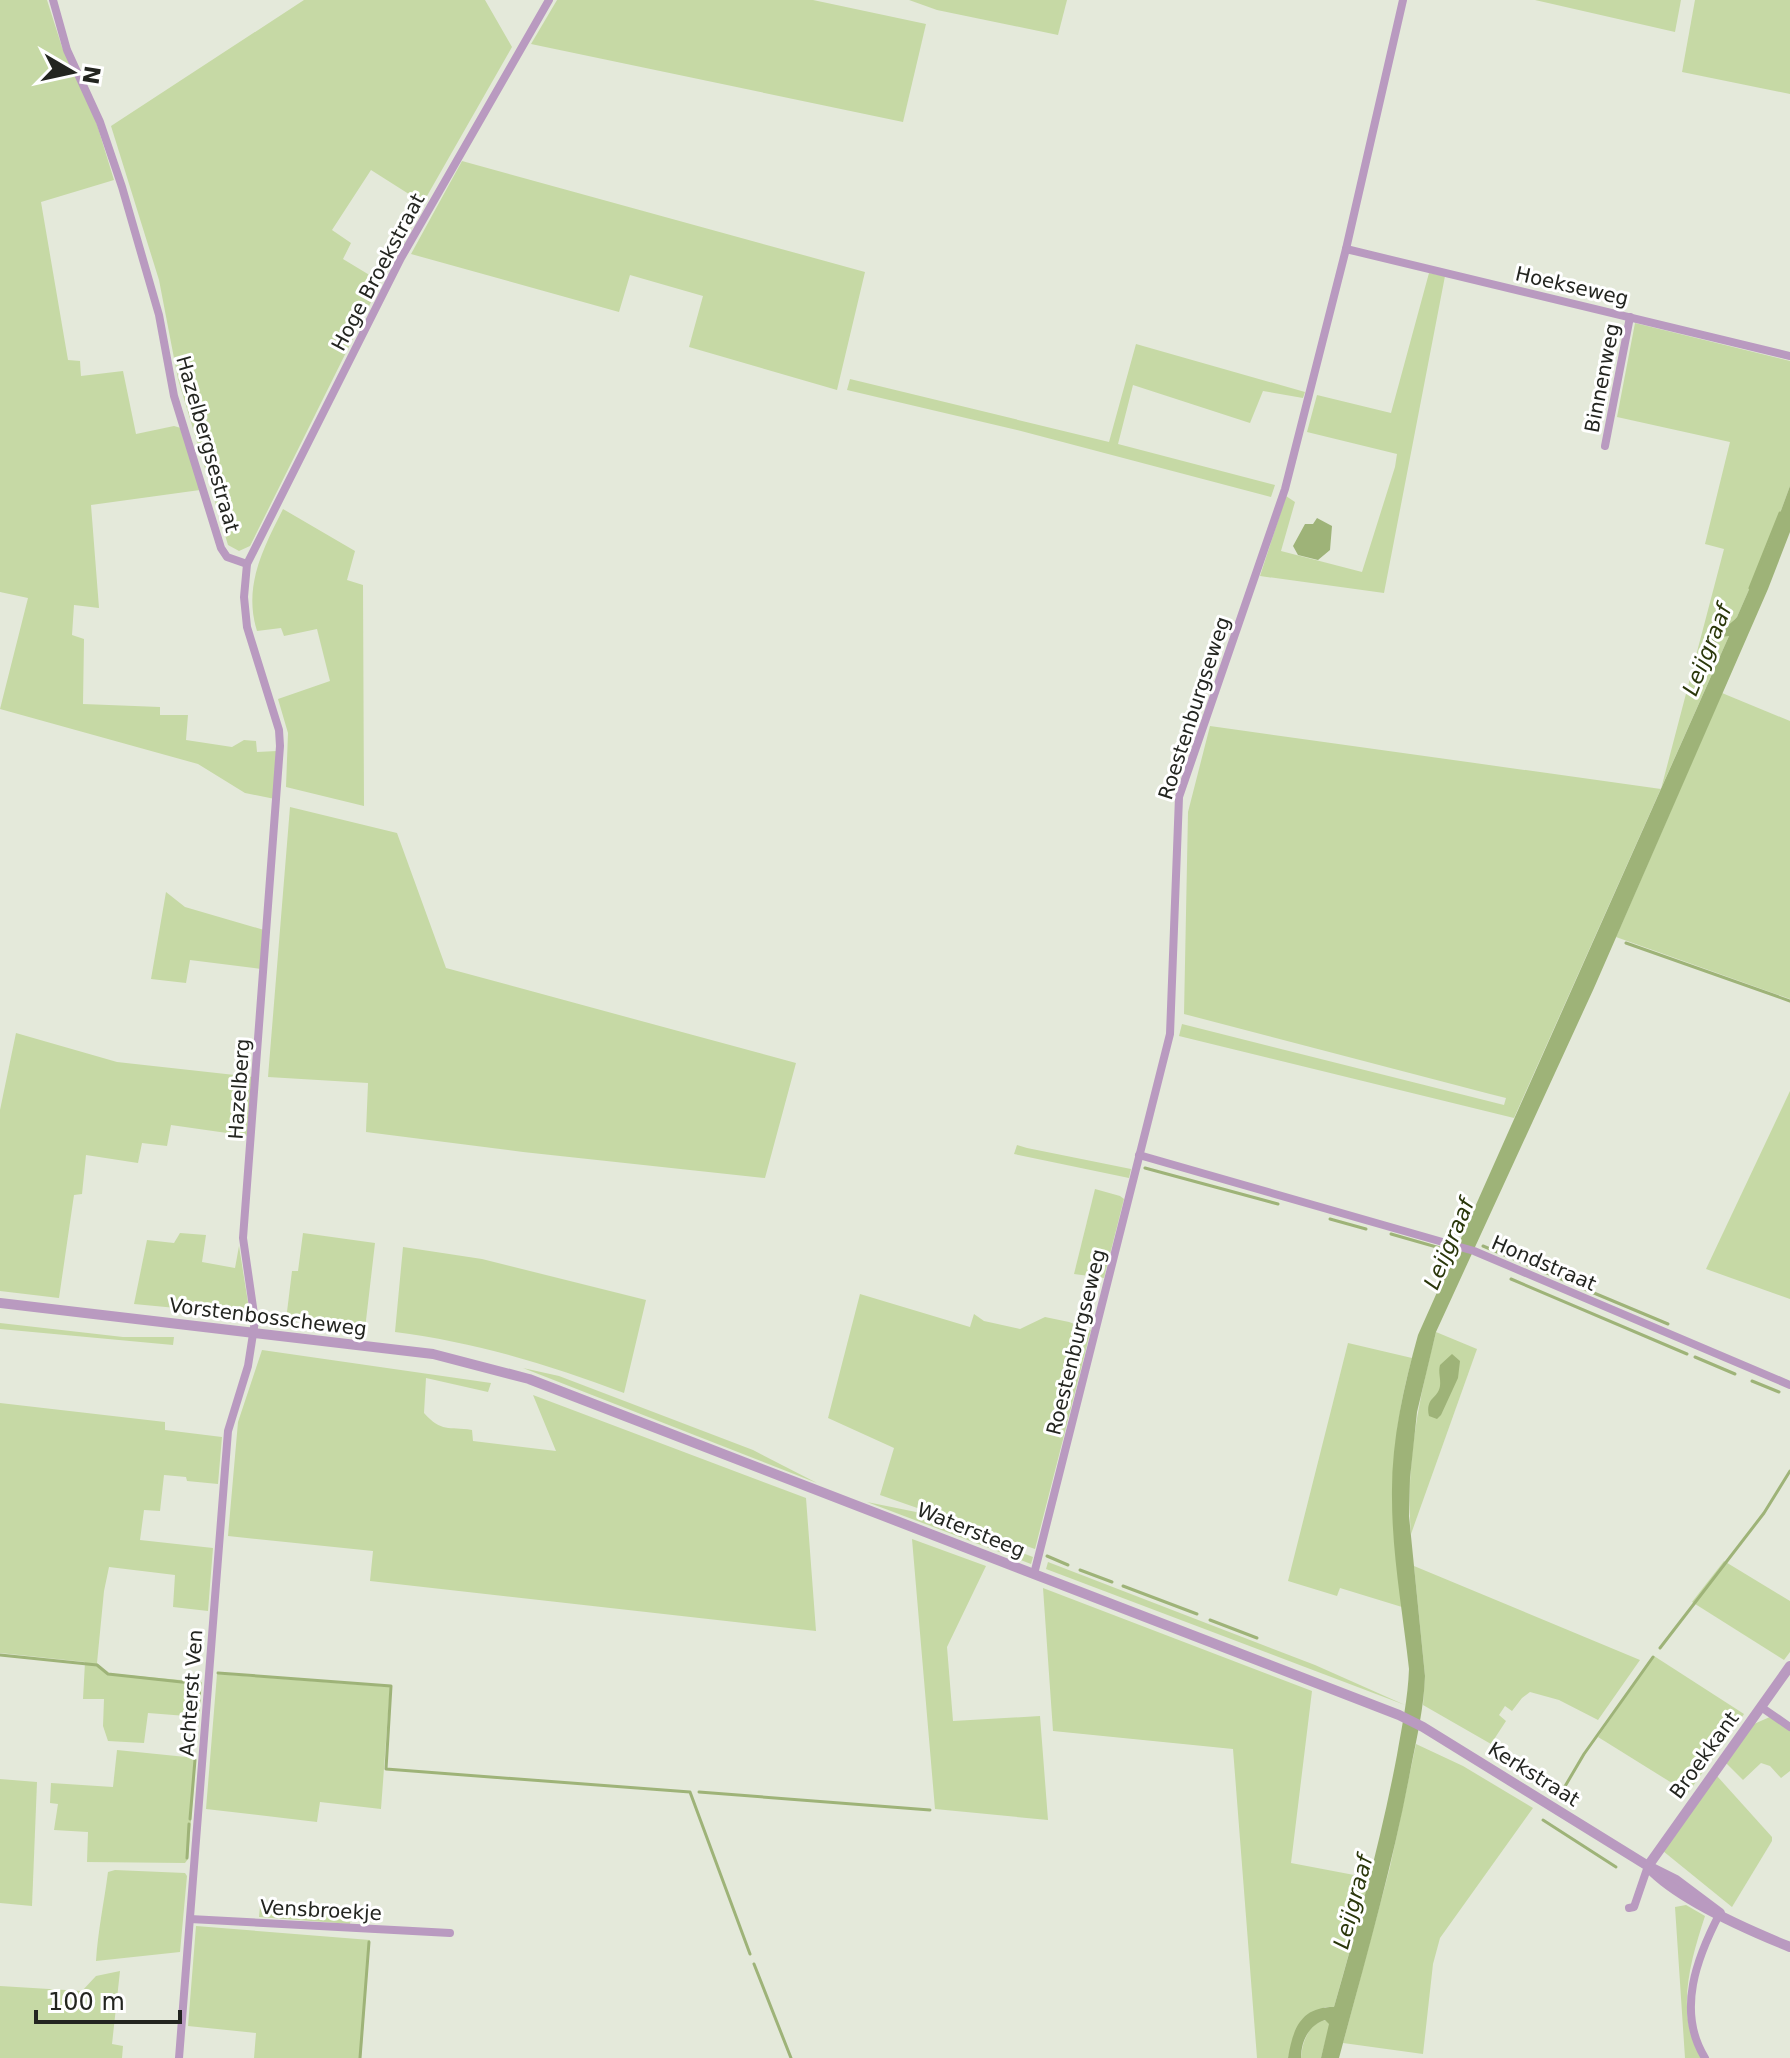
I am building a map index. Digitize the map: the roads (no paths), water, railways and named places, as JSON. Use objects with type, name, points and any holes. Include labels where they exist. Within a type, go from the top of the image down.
[{"type":"street","name":"Hazelbergsestraat","points":[[53,0],[67,50],[100,122],[122,187],[159,315],[174,396],[221,548],[227,557],[247,564]]},
{"type":"street","name":"Hoge Broekstraat","points":[[247,564],[401,258],[549,0]]},
{"type":"street","name":"Roestenburgseweg","points":[[1034,1574],[1170,1034],[1179,797],[1285,489],[1346,249],[1403,0]]},
{"type":"street","name":"Hoekseweg","points":[[1346,249],[1790,356]]},
{"type":"street","name":"Binnenweg","points":[[1605,446],[1630,317]]},
{"type":"street","name":"Hazelberg","points":[[247,564],[244,597],[247,627],[279,730],[274,847],[243,1238],[255,1309],[254,1334]]},
{"type":"street","name":"Hondstraat","points":[[1139,1155],[1474,1251],[1790,1385]]},
{"type":"street","name":"Vorstenbosscheweg","points":[[0,1303],[433,1354],[529,1379]]},
{"type":"street","name":"Achterst Ven","points":[[179,2058],[228,1431],[248,1366],[254,1334]]},
{"type":"street","name":"Watersteeg","points":[[529,1379],[1399,1715]]},
{"type":"street","name":"Broekkant","points":[[1648,1866],[1790,1666]]},
{"type":"street","points":[[1761,1707],[1790,1727]]},
{"type":"street","name":"Kerkstraat","points":[[1399,1715],[1661,1871],[1750,1931],[1790,1947]]},
{"type":"street","points":[[1629,1908],[1634,1907],[1648,1866]]},
{"type":"street","points":[[1705,2058],[1693,2029],[1692,1992],[1700,1956],[1720,1913]]},
{"type":"street","name":"Vensbroekje","points":[[190,1919],[450,1933]]},
{"type":"water","points":[[1790,486],[1790,532],[1768,589],[1594,988],[1436,1332],[1417,1412],[1410,1478],[1409,1516],[1425,1676],[1420,1722],[1404,1804],[1339,2058],[1321,2058],[1329,2024],[1325,2020],[1307,2034],[1301,2058],[1288,2058],[1300,2021],[1314,2011],[1334,2007],[1376,1850],[1397,1755],[1409,1669],[1392,1519],[1392,1477],[1399,1416],[1418,1335],[1729,636],[1720,637],[1706,659],[1699,655],[1702,648],[1737,617]]},
{"type":"water","points":[[1317,518],[1332,526],[1330,550],[1318,560],[1298,555],[1293,546],[1305,524],[1313,524]]},
{"type":"water","points":[[1452,1354],[1460,1361],[1458,1378],[1437,1419],[1429,1416],[1429,1405],[1440,1386],[1440,1365]]},
{"type":"waterway","name":"Leijgraaf","points":[[1750,588],[1780,513]]},
{"type":"waterway","points":[[1626,943],[1790,1001]]},
{"type":"waterway","points":[[1145,1168],[1278,1204]]},
{"type":"waterway","points":[[1330,1219],[1366,1229]]},
{"type":"waterway","points":[[1391,1234],[1440,1248]]},
{"type":"waterway","points":[[1483,1246],[1573,1284]]},
{"type":"waterway","points":[[1511,1279],[1687,1354]]},
{"type":"waterway","points":[[1582,1288],[1668,1324]]},
{"type":"waterway","points":[[1695,1357],[1735,1374]]},
{"type":"waterway","points":[[1752,1381],[1779,1392]]},
{"type":"waterway","points":[[1660,1648],[1764,1513],[1790,1471]]},
{"type":"waterway","points":[[1047,1556],[1068,1565]]},
{"type":"waterway","points":[[1080,1570],[1112,1582]]},
{"type":"waterway","points":[[1123,1586],[1197,1614]]},
{"type":"waterway","points":[[1210,1620],[1257,1638]]},
{"type":"waterway","points":[[0,1655],[97,1665],[108,1674],[200,1684],[198,1713]]},
{"type":"waterway","points":[[1564,1788],[1584,1754],[1653,1657]]},
{"type":"waterway","points":[[218,1673],[391,1686],[386,1769],[690,1792],[750,1954]]},
{"type":"waterway","points":[[190,1819],[195,1760]]},
{"type":"waterway","points":[[699,1792],[930,1810]]},
{"type":"waterway","points":[[1543,1820],[1616,1867]]},
{"type":"waterway","points":[[187,1858],[189,1824]]},
{"type":"waterway","points":[[360,2058],[369,1942]]},
{"type":"waterway","points":[[754,1964],[791,2058]]}]
